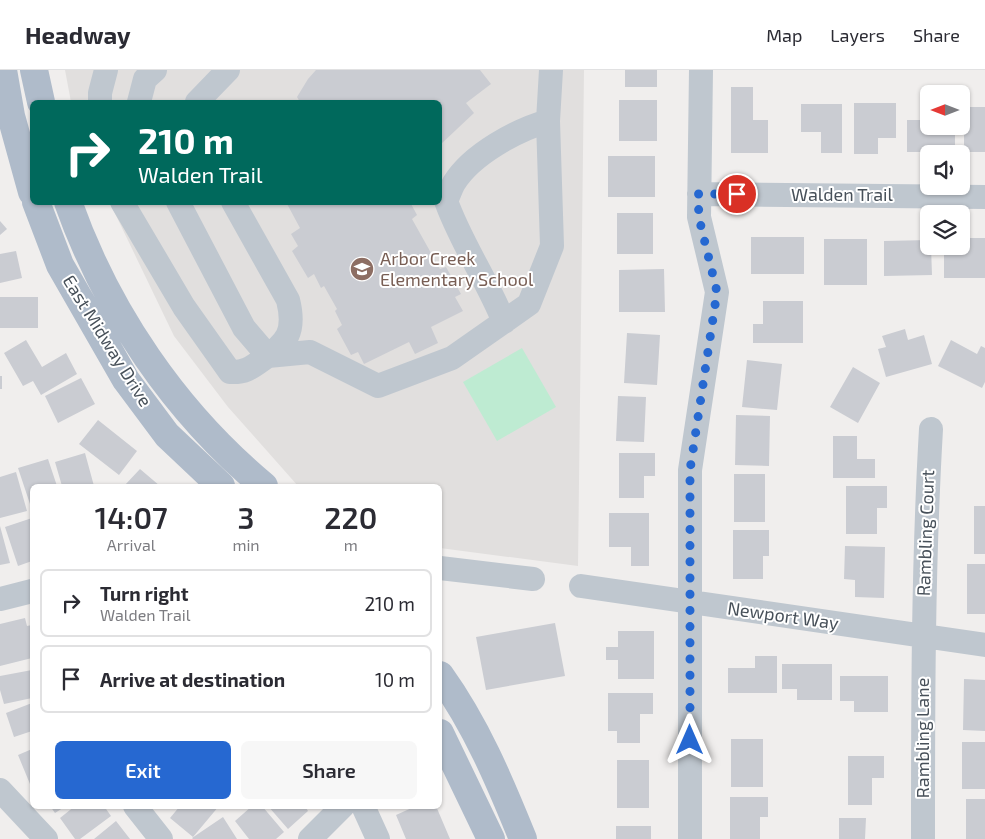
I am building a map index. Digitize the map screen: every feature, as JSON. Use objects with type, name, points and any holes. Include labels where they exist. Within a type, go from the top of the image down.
[{"type":"main road","points":[[3,70],[11,116],[30,185]]},
{"type":"main road","points":[[34,70],[41,100]]},
{"type":"main road","name":"East Midway Drive","points":[[37,205],[60,265],[126,380],[167,435],[228,480],[252,484]]},
{"type":"main road","name":"East Midway Drive","points":[[69,205],[79,234],[108,295],[158,373],[196,420],[228,480]]},
{"type":"main road","points":[[442,678],[454,695],[494,768],[523,839]]},
{"type":"main road","points":[[442,737],[491,839]]},
{"type":"street","points":[[100,100],[106,70]]},
{"type":"street","points":[[140,100],[145,79],[154,70]]},
{"type":"street","points":[[199,100],[228,70]]},
{"type":"street","points":[[268,356],[310,352],[378,386],[452,358],[529,304],[552,246],[548,121],[551,70]]},
{"type":"street","points":[[690,839],[690,470],[717,292],[699,218],[701,70]]},
{"type":"street","points":[[504,322],[475,260],[456,228],[446,201],[454,182],[497,143],[528,127],[548,121]]},
{"type":"street","name":"Walden Trail","points":[[698,194],[985,196]]},
{"type":"street","points":[[124,205],[184,307],[230,372],[240,373],[282,346],[290,331],[292,315],[288,300],[235,205]]},
{"type":"street","points":[[180,205],[244,328],[268,356]]},
{"type":"street","name":"Rambling Court","points":[[923,637],[931,429]]},
{"type":"street","points":[[442,568],[533,579]]},
{"type":"street","name":"Newport Way","points":[[581,586],[985,645]]},
{"type":"street","points":[[0,599],[30,592]]},
{"type":"street","name":"Rambling Lane","points":[[923,637],[923,839]]},
{"type":"street","points":[[0,790],[7,800],[46,839]]},
{"type":"street","points":[[137,809],[161,839]]},
{"type":"street","points":[[310,839],[340,809]]},
{"type":"street","points":[[364,809],[378,839]]},
{"type":"shaded area","name":"Arbor Creek Elementary School","points":[[65,70],[584,70],[578,566],[442,548],[442,484],[296,484],[228,407],[174,336],[111,205],[442,205],[442,100],[71,100]]},
{"type":"green space","points":[[522,348],[556,407],[497,441],[463,382]]},
{"type":"building","points":[[316,70],[480,70],[491,84],[466,103],[474,113],[442,143],[442,100],[299,100],[297,97]]},
{"type":"building","points":[[625,70],[657,70],[657,87],[625,87]]},
{"type":"building","points":[[731,87],[753,87],[753,120],[768,120],[768,153],[731,153]]},
{"type":"building","points":[[619,100],[657,100],[657,141],[619,141]]},
{"type":"building","points":[[854,103],[896,103],[896,138],[878,138],[878,154],[854,154]]},
{"type":"building","points":[[801,104],[842,104],[842,153],[821,153],[821,132],[801,132]]},
{"type":"building","points":[[970,107],[985,107],[985,152],[970,152],[970,145],[964,145],[964,135],[970,135]]},
{"type":"building","points":[[907,120],[920,120],[920,135],[955,135],[955,145],[920,145],[920,152],[907,152]]},
{"type":"building","points":[[608,156],[655,156],[655,197],[608,197]]},
{"type":"building","points":[[288,205],[412,205],[417,215],[412,219],[440,269],[446,267],[461,294],[455,297],[463,311],[431,327],[438,343],[415,354],[409,342],[364,364],[358,352],[351,355],[337,329],[342,325],[335,311],[337,309],[324,286],[321,288],[314,274],[308,278],[292,251],[298,246],[291,234],[300,228]]},
{"type":"building","points":[[617,213],[653,213],[653,254],[617,254]]},
{"type":"building","points":[[0,221],[7,229],[0,235]]},
{"type":"building","points":[[751,237],[804,237],[804,274],[751,274]]},
{"type":"building","points":[[970,238],[985,238],[985,278],[944,278],[944,255],[970,255]]},
{"type":"building","points":[[824,239],[867,239],[867,285],[824,285]]},
{"type":"building","points":[[920,240],[920,255],[931,255],[932,275],[884,276],[884,241]]},
{"type":"building","points":[[16,251],[22,278],[0,283],[0,254]]},
{"type":"building","points":[[664,269],[665,312],[619,312],[619,270]]},
{"type":"building","points":[[0,297],[38,297],[38,328],[0,328]]},
{"type":"building","points":[[763,301],[803,301],[803,343],[753,343],[753,324],[763,324]]},
{"type":"building","points":[[905,329],[908,340],[924,335],[932,364],[886,377],[878,349],[886,347],[882,336]]},
{"type":"building","points":[[627,333],[660,335],[657,385],[624,383]]},
{"type":"building","points":[[26,340],[42,367],[66,353],[77,374],[41,395],[33,381],[23,386],[4,353]]},
{"type":"building","points":[[951,340],[977,354],[981,346],[985,348],[985,382],[982,388],[938,366]]},
{"type":"building","points":[[747,360],[782,364],[777,410],[742,407]]},
{"type":"building","points":[[853,367],[880,383],[858,423],[830,407]]},
{"type":"building","points":[[0,376],[2,376],[2,389],[0,389]]},
{"type":"building","points":[[81,378],[95,404],[58,423],[45,396]]},
{"type":"building","points":[[618,396],[646,397],[644,442],[616,441]]},
{"type":"building","points":[[736,415],[770,416],[769,466],[735,465]]},
{"type":"building","points":[[98,420],[137,451],[119,475],[79,444]]},
{"type":"building","points":[[833,436],[857,436],[857,459],[875,459],[875,478],[833,478]]},
{"type":"building","points":[[85,453],[93,484],[61,484],[55,462]]},
{"type":"building","points":[[619,453],[655,453],[655,476],[644,476],[644,498],[619,498]]},
{"type":"building","points":[[48,459],[56,484],[30,484],[30,504],[18,468]]},
{"type":"building","points":[[140,469],[158,484],[126,484]]},
{"type":"building","points":[[16,472],[27,511],[0,518],[0,477]]},
{"type":"building","points":[[734,474],[765,474],[765,522],[734,522]]},
{"type":"building","points":[[846,486],[887,486],[887,508],[877,508],[877,534],[846,534]]},
{"type":"building","points":[[974,506],[985,506],[985,554],[974,554]]},
{"type":"building","points":[[609,513],[649,513],[649,566],[631,566],[631,547],[609,547]]},
{"type":"building","points":[[30,519],[30,562],[18,566],[5,527]]},
{"type":"building","points":[[0,526],[10,563],[0,565]]},
{"type":"building","points":[[733,530],[769,530],[769,556],[763,556],[763,579],[733,579]]},
{"type":"building","points":[[845,546],[885,547],[884,598],[855,597],[855,580],[844,579]]},
{"type":"building","points":[[967,564],[985,564],[985,614],[967,614]]},
{"type":"building","points":[[25,618],[27,626],[30,625],[30,658],[0,666],[0,624]]},
{"type":"building","points":[[555,623],[565,676],[486,690],[476,637]]},
{"type":"building","points":[[618,631],[654,631],[654,679],[618,679],[618,660],[606,660],[606,647],[618,647]]},
{"type":"building","points":[[755,656],[777,656],[777,693],[728,693],[728,668],[755,668]]},
{"type":"building","points":[[782,664],[832,664],[832,700],[797,700],[797,689],[782,689]]},
{"type":"building","points":[[30,670],[30,698],[4,704],[0,690],[0,676]]},
{"type":"building","points":[[840,676],[888,676],[888,712],[854,712],[854,701],[840,701]]},
{"type":"building","points":[[964,679],[985,680],[985,731],[963,730]]},
{"type":"building","points":[[608,693],[653,693],[653,714],[640,714],[640,743],[617,743],[617,731],[608,731]]},
{"type":"building","points":[[30,704],[30,732],[14,737],[6,713]]},
{"type":"building","points":[[731,739],[763,739],[763,787],[731,787]]},
{"type":"building","points":[[962,742],[985,742],[985,789],[962,789]]},
{"type":"building","points":[[30,750],[30,784],[18,755]]},
{"type":"building","points":[[848,756],[884,756],[884,778],[872,778],[872,805],[848,805]]},
{"type":"building","points":[[617,760],[649,760],[649,808],[617,808]]},
{"type":"building","points":[[730,797],[768,797],[768,817],[760,817],[760,839],[730,839]]},
{"type":"building","points":[[966,799],[985,799],[985,839],[966,839]]},
{"type":"building","points":[[52,809],[61,809],[55,813]]},
{"type":"building","points":[[71,809],[106,809],[111,816],[80,839],[75,839],[60,818]]},
{"type":"building","points":[[178,809],[216,809],[193,837],[170,818]]},
{"type":"building","points":[[249,809],[265,809],[284,832],[276,839],[249,839],[235,821]]},
{"type":"building","points":[[271,809],[307,809],[308,811],[288,829]]},
{"type":"building","points":[[409,809],[437,809],[450,839],[406,839],[396,815]]},
{"type":"building","points":[[223,817],[237,839],[192,838]]},
{"type":"building","points":[[839,818],[866,818],[865,839],[839,839]]},
{"type":"building","points":[[116,821],[130,839],[94,839]]},
{"type":"building","points":[[616,826],[651,826],[651,839],[616,839]]},
{"type":"place","name":"Arbor Creek Elementary School","points":[[362,269]]},
{"type":"route","points":[[690,740],[690,470],[717,292],[699,218],[698,194],[737,194]]}]
